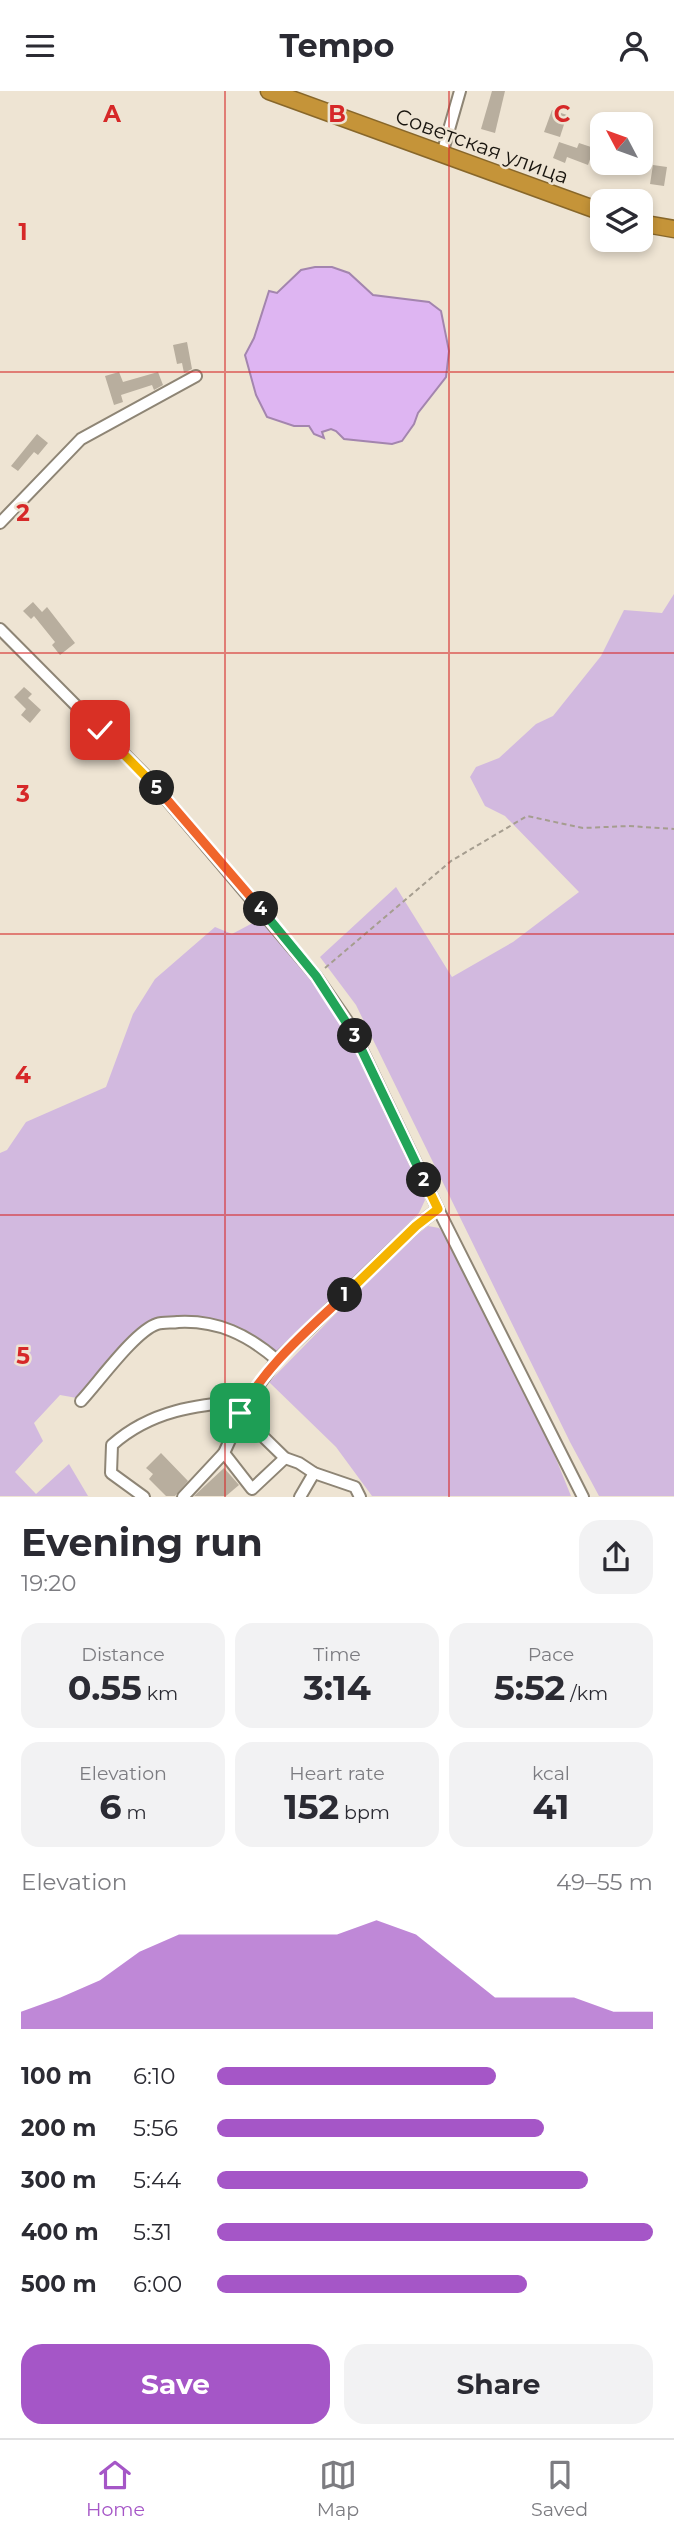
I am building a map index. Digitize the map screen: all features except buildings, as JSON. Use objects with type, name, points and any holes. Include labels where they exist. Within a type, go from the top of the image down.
[{"type":"highway","name":"Советская улица","points":[[269,91],[590,208]]},
{"type":"highway","points":[[653,225],[674,229]]},
{"type":"street","points":[[442,153],[460,91]]},
{"type":"street","points":[[0,523],[81,439],[196,376]]},
{"type":"street","points":[[0,629],[150,780],[316,976],[350,1025],[438,1209],[583,1496]]},
{"type":"street","points":[[183,1496],[224,1453],[240,1413],[277,1360],[416,1226],[438,1209]]},
{"type":"street","points":[[81,1401],[136,1337],[157,1324],[188,1322],[226,1328],[256,1342],[277,1360]]},
{"type":"street","points":[[144,1496],[111,1473],[112,1445],[128,1431],[152,1418],[201,1404],[248,1400]]},
{"type":"street","points":[[240,1413],[285,1458],[314,1473],[355,1487],[360,1496]]},
{"type":"street","points":[[224,1453],[255,1493],[285,1458]]},
{"type":"street","points":[[300,1496],[314,1473]]},
{"type":"path","points":[[316,976],[451,861],[527,816],[583,828],[629,826],[674,829]]},
{"type":"shaded area","points":[[332,267],[349,273],[373,295],[429,302],[441,311],[449,351],[446,377],[418,413],[402,441],[392,444],[344,439],[331,429],[322,432],[324,438],[314,434],[309,426],[294,426],[267,417],[256,395],[245,355],[254,338],[269,291],[277,293],[301,270]]},
{"type":"shaded area","points":[[674,594],[674,1496],[599,1496],[356,1005],[320,957],[396,887],[452,977],[513,942],[579,892],[505,816],[485,806],[470,777],[476,767],[499,758],[536,724],[553,716],[601,656],[624,610],[662,613]]},
{"type":"shaded area","points":[[260,919],[315,981],[348,1034],[417,1174],[425,1200],[419,1213],[279,1353],[244,1333],[206,1321],[162,1318],[149,1323],[127,1342],[77,1398],[60,1395],[34,1423],[43,1441],[15,1472],[36,1494],[69,1464],[88,1496],[0,1496],[0,1153],[7,1150],[26,1122],[106,1087],[133,1014],[155,979],[215,927],[232,934]]},
{"type":"shaded area","points":[[428,1226],[439,1228],[456,1249],[542,1424],[571,1496],[372,1496],[336,1447],[269,1382],[400,1248]]},
{"type":"route","points":[[100,730],[150,780],[316,976],[350,1025],[438,1209],[416,1226],[277,1360],[240,1413]]}]
